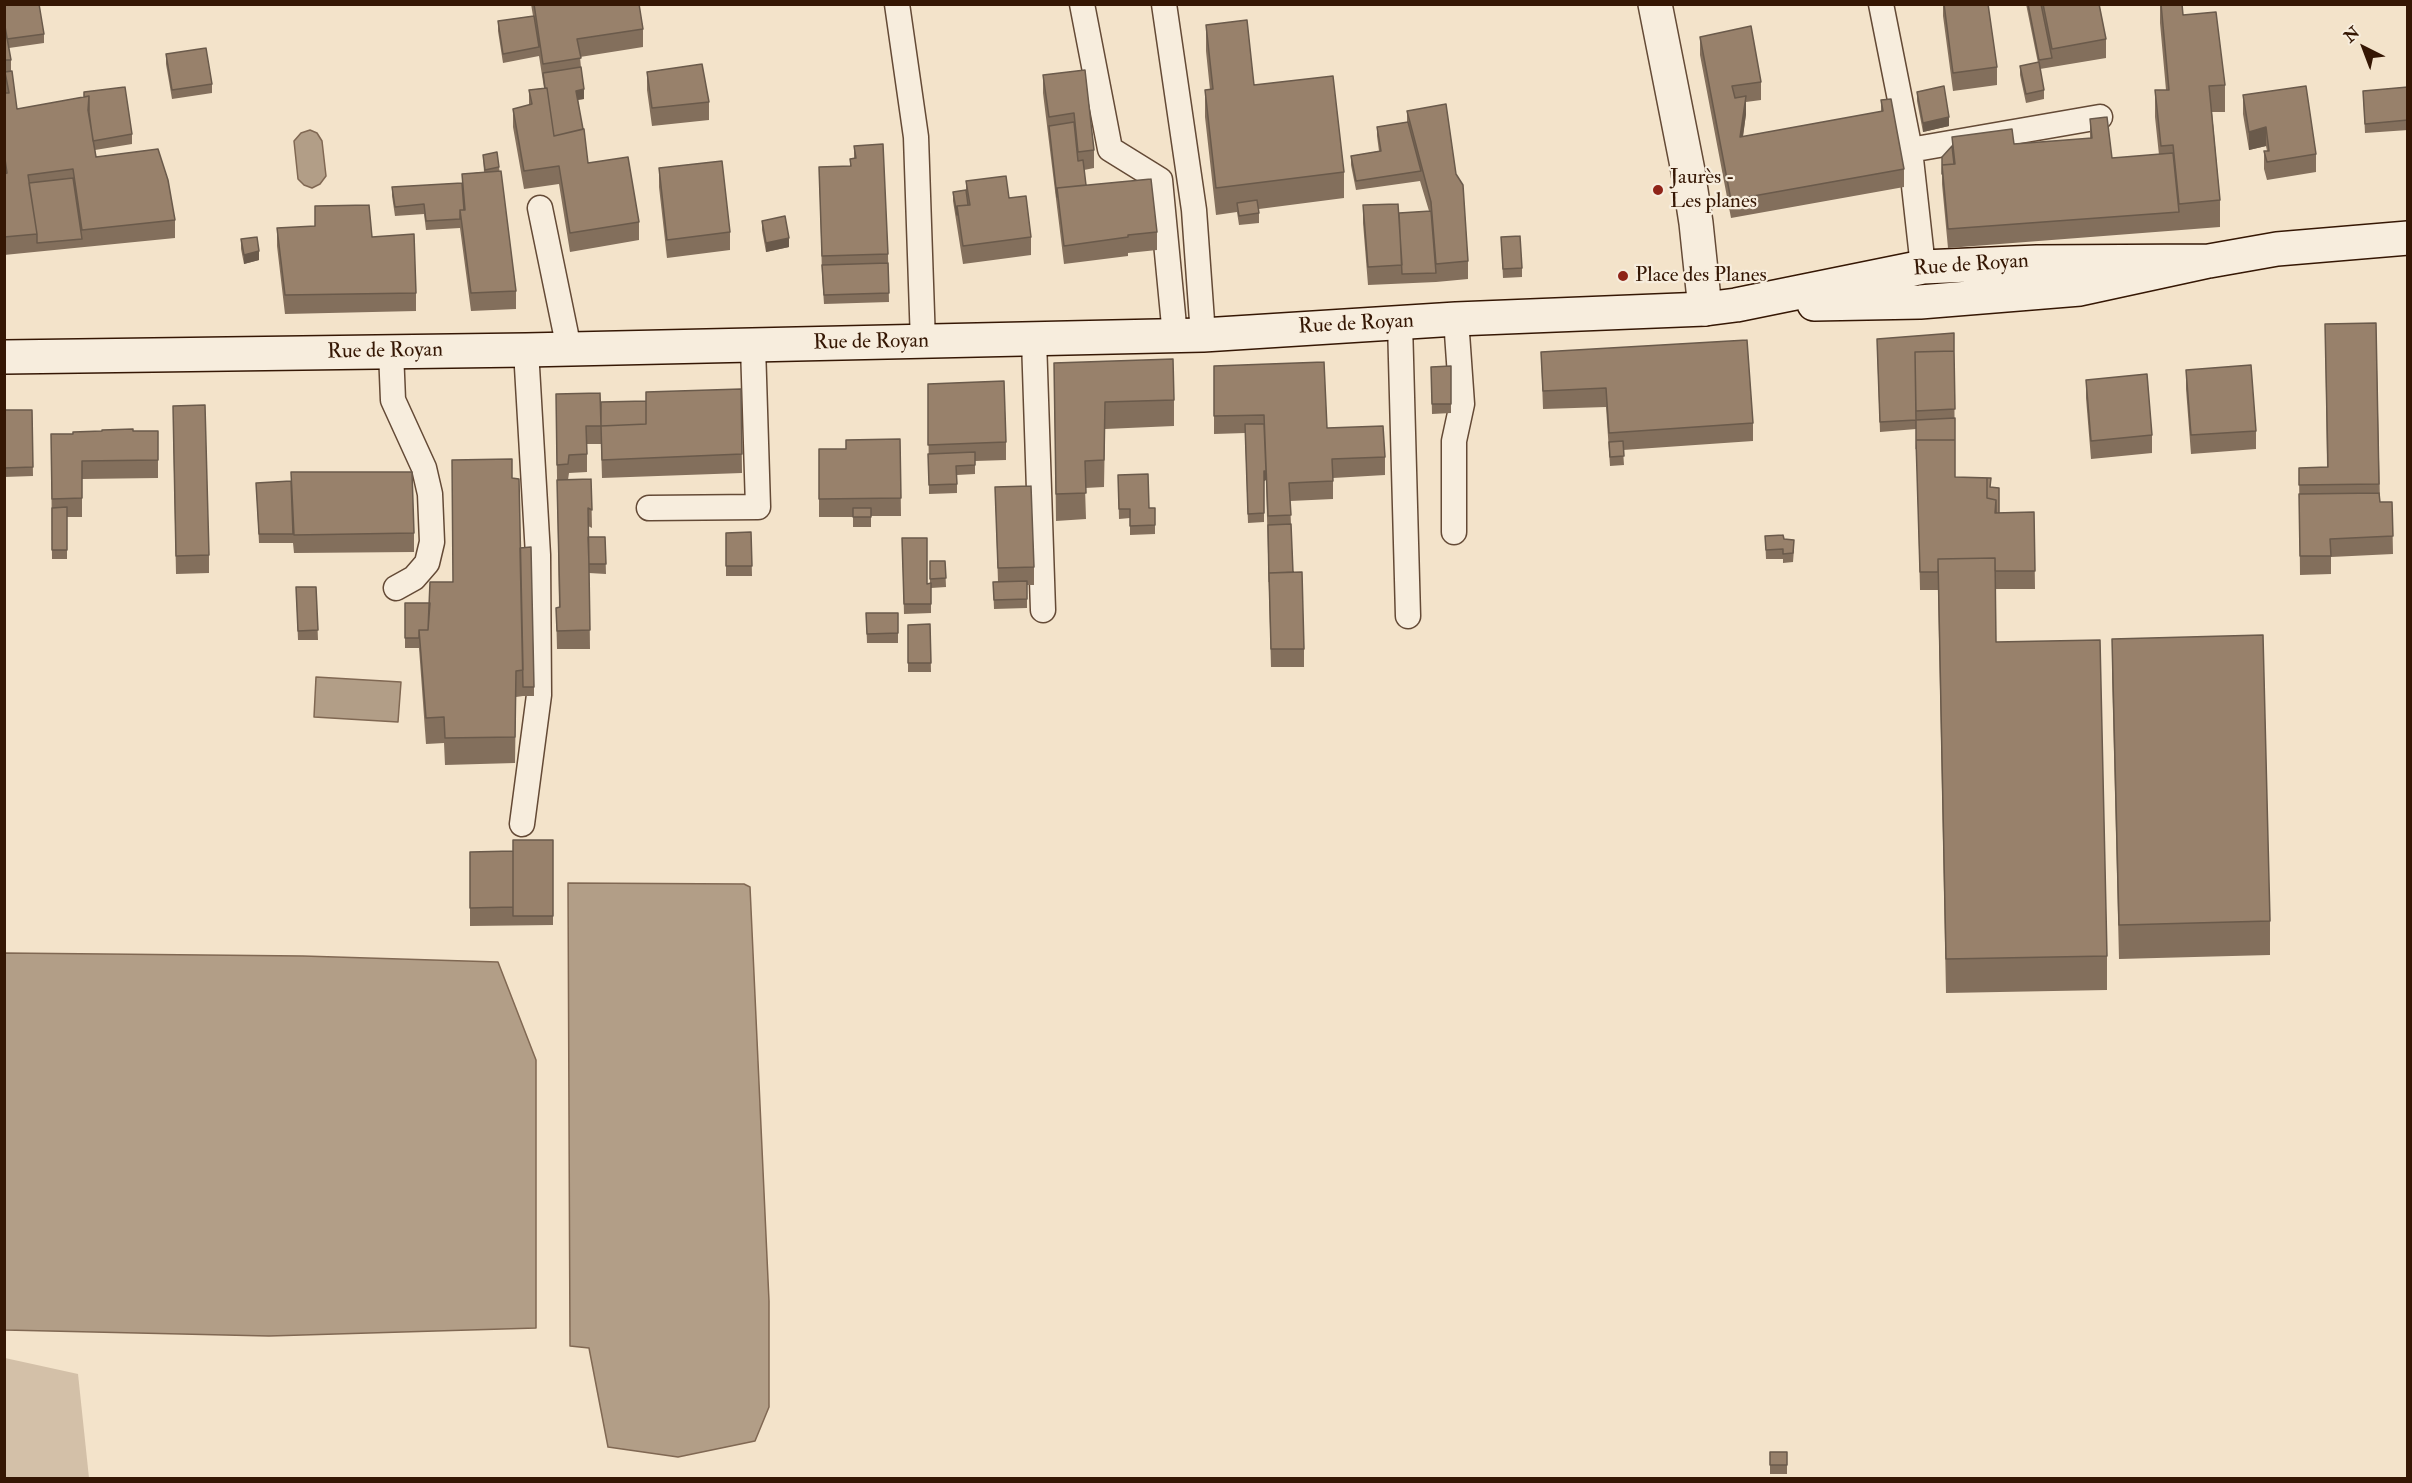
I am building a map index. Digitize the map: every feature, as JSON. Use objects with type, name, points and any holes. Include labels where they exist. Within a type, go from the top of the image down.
[{"type":"main road","points":[[1655,4],[1690,181],[1720,307]]},
{"type":"main road","name":"Rue de Royan","points":[[4,357],[923,343],[1189,336],[1456,319],[1720,307],[1920,302],[2080,289],[2277,249],[2408,238]]},
{"type":"main road","name":"Rue de Royan","points":[[1720,307],[1923,267],[2037,262],[2209,261]]},
{"type":"lane","points":[[897,4],[916,137],[923,343]]},
{"type":"lane","points":[[1082,4],[1110,149],[1160,180],[1189,336]]},
{"type":"lane","points":[[1164,4],[1194,210],[1189,336]]},
{"type":"lane","points":[[1881,4],[1910,150],[1923,267]]},
{"type":"lane","points":[[1910,150],[2100,117]]},
{"type":"lane","points":[[540,208],[569,349]]},
{"type":"lane","points":[[1454,532],[1454,441],[1462,404],[1456,319]]},
{"type":"lane","points":[[1400,323],[1408,616]]},
{"type":"lane","points":[[1034,340],[1043,610]]},
{"type":"lane","points":[[649,508],[758,507],[753,346]]},
{"type":"lane","points":[[522,824],[539,695],[538,555],[526,350]]},
{"type":"lane","points":[[391,351],[393,400],[424,468],[430,494],[432,542],[427,563],[414,578],[396,588]]},
{"type":"shaded area","points":[[310,130],[317,133],[322,141],[326,176],[320,184],[312,188],[304,185],[298,179],[294,141],[301,133]]},
{"type":"shaded area","points":[[316,677],[401,682],[398,722],[314,717]]},
{"type":"shaded area","points":[[568,883],[744,884],[750,887],[769,1301],[769,1407],[755,1441],[678,1457],[608,1447],[589,1348],[570,1346]]},
{"type":"shaded area","points":[[5,953],[303,956],[498,962],[536,1060],[536,1328],[269,1336],[5,1330]]},
{"type":"shaded area","points":[[5,1358],[78,1374],[89,1478],[5,1478]]},
{"type":"building","points":[[4,4],[39,4],[44,34],[7,39]]},
{"type":"building","points":[[534,4],[639,4],[643,29],[577,39],[581,58],[543,64]]},
{"type":"building","points":[[1944,4],[1988,4],[1997,67],[1953,73]]},
{"type":"building","points":[[2028,4],[2041,4],[2052,58],[2039,60]]},
{"type":"building","points":[[2043,4],[2099,4],[2106,39],[2052,49]]},
{"type":"building","points":[[2161,4],[2182,4],[2183,15],[2216,12],[2225,85],[2209,86],[2220,200],[2179,204],[2173,145],[2161,146],[2155,90],[2169,90]]},
{"type":"building","points":[[534,16],[539,47],[503,54],[498,21]]},
{"type":"building","points":[[1247,20],[1254,85],[1333,76],[1344,172],[1216,188],[1205,90],[1213,89],[1206,25]]},
{"type":"building","points":[[4,21],[11,60],[4,60]]},
{"type":"building","points":[[1751,26],[1761,82],[1732,86],[1735,98],[1746,96],[1740,137],[1883,111],[1881,100],[1891,99],[1904,169],[1731,200],[1700,37]]},
{"type":"building","points":[[206,48],[212,84],[172,90],[166,54]]},
{"type":"building","points":[[2039,62],[2044,90],[2026,94],[2020,66]]},
{"type":"building","points":[[702,64],[709,102],[652,108],[647,72]]},
{"type":"building","points":[[581,67],[584,89],[576,91],[583,129],[554,136],[543,73]]},
{"type":"building","points":[[1085,70],[1094,150],[1078,152],[1074,113],[1049,117],[1043,75]]},
{"type":"building","points":[[12,71],[17,109],[89,96],[88,110],[96,157],[158,149],[168,180],[175,220],[82,230],[73,169],[28,175],[37,234],[4,237],[4,174],[7,173],[4,152],[4,93],[9,93],[5,72]]},
{"type":"building","points":[[1944,86],[1949,117],[1923,123],[1917,92]]},
{"type":"building","points":[[2306,86],[2316,154],[2267,162],[2264,151],[2269,151],[2266,127],[2249,132],[2243,95]]},
{"type":"building","points":[[125,87],[132,134],[93,141],[89,96],[84,97],[84,92]]},
{"type":"building","points":[[2408,87],[2408,120],[2365,124],[2363,91]]},
{"type":"building","points":[[547,88],[554,136],[584,129],[588,163],[628,157],[639,222],[570,233],[559,166],[524,171],[513,109],[532,104],[529,90]]},
{"type":"building","points":[[1446,104],[1456,174],[1463,185],[1468,261],[1436,264],[1431,202],[1407,111]]},
{"type":"building","points":[[2107,117],[2112,158],[2173,153],[2179,212],[1948,229],[1942,165],[1955,164],[1952,137],[2012,129],[2014,144],[2092,138],[2090,119]]},
{"type":"building","points":[[1074,122],[1078,161],[1083,160],[1086,185],[1057,188],[1057,197],[1049,126]]},
{"type":"building","points":[[1408,122],[1421,171],[1356,181],[1351,156],[1381,151],[1377,127]]},
{"type":"building","points":[[883,144],[888,254],[822,256],[819,167],[851,166],[850,159],[856,158],[854,146]]},
{"type":"building","points":[[1952,146],[1954,164],[1942,165],[1942,157]]},
{"type":"building","points":[[497,152],[499,167],[485,170],[483,155]]},
{"type":"building","points":[[722,161],[730,232],[667,240],[659,168]]},
{"type":"building","points":[[501,171],[516,291],[471,293],[460,210],[465,210],[462,174]]},
{"type":"building","points":[[1006,176],[1009,198],[1026,196],[1031,237],[963,246],[957,206],[970,205],[966,181]]},
{"type":"building","points":[[73,178],[82,239],[37,243],[29,183]]},
{"type":"building","points":[[1151,179],[1157,232],[1064,246],[1057,188]]},
{"type":"building","points":[[462,183],[464,210],[460,210],[460,219],[426,221],[424,204],[395,207],[392,187]]},
{"type":"building","points":[[966,190],[968,205],[957,206],[957,215],[953,192]]},
{"type":"building","points":[[1257,200],[1259,213],[1239,216],[1237,203]]},
{"type":"building","points":[[1398,204],[1402,265],[1368,267],[1363,205]]},
{"type":"building","points":[[369,205],[372,237],[414,234],[416,293],[285,295],[277,228],[315,226],[315,206]]},
{"type":"building","points":[[1431,211],[1436,273],[1402,274],[1399,213]]},
{"type":"building","points":[[785,216],[789,238],[766,243],[762,221]]},
{"type":"building","points":[[1520,236],[1522,268],[1503,269],[1501,237]]},
{"type":"building","points":[[257,237],[259,251],[244,255],[241,239]]},
{"type":"building","points":[[888,263],[889,293],[824,295],[822,265]]},
{"type":"building","points":[[2376,323],[2379,484],[2299,485],[2299,468],[2328,467],[2325,324]]},
{"type":"building","points":[[1954,333],[1954,351],[1915,352],[1916,420],[1880,422],[1877,339]]},
{"type":"building","points":[[1747,340],[1753,423],[1609,433],[1606,388],[1543,391],[1541,352]]},
{"type":"building","points":[[1954,351],[1955,409],[1916,411],[1915,352]]},
{"type":"building","points":[[1173,359],[1174,400],[1105,402],[1104,460],[1085,461],[1086,493],[1056,494],[1054,363]]},
{"type":"building","points":[[1324,362],[1327,428],[1383,426],[1385,457],[1332,459],[1333,481],[1289,483],[1291,515],[1268,516],[1264,415],[1214,416],[1214,366]]},
{"type":"building","points":[[2251,365],[2256,431],[2191,435],[2186,370]]},
{"type":"building","points":[[1451,366],[1451,404],[1432,404],[1431,367]]},
{"type":"building","points":[[2147,374],[2152,435],[2091,441],[2086,380]]},
{"type":"building","points":[[1004,381],[1006,442],[928,445],[928,384]]},
{"type":"building","points":[[741,389],[742,454],[602,460],[601,426],[646,424],[646,392]]},
{"type":"building","points":[[600,393],[601,426],[586,426],[587,454],[569,455],[568,464],[557,465],[556,394]]},
{"type":"building","points":[[646,401],[646,424],[601,426],[601,402]]},
{"type":"building","points":[[205,405],[209,555],[176,556],[173,406]]},
{"type":"building","points":[[4,410],[32,410],[33,467],[4,468]]},
{"type":"building","points":[[1955,418],[1955,440],[1916,440],[1916,420]]},
{"type":"building","points":[[1245,424],[1264,424],[1266,471],[1264,471],[1264,513],[1248,514]]},
{"type":"building","points":[[133,429],[133,431],[158,431],[158,460],[82,461],[82,498],[52,499],[51,434]]},
{"type":"building","points":[[900,439],[901,498],[819,499],[819,449],[846,449],[846,440]]},
{"type":"building","points":[[1916,440],[1955,440],[1955,477],[1987,478],[1987,498],[1996,500],[1995,513],[2034,512],[2035,571],[1995,571],[1995,558],[1938,559],[1938,572],[1920,572]]},
{"type":"building","points":[[1623,441],[1624,456],[1610,457],[1609,442]]},
{"type":"building","points":[[975,452],[975,465],[956,466],[957,484],[929,485],[928,454]]},
{"type":"building","points":[[512,459],[512,478],[519,479],[523,670],[516,671],[515,737],[445,738],[444,717],[426,718],[419,630],[428,630],[430,582],[453,582],[452,460]]},
{"type":"building","points":[[291,472],[412,472],[414,533],[294,535]]},
{"type":"building","points":[[1148,474],[1149,508],[1155,508],[1155,525],[1130,526],[1130,509],[1119,509],[1118,475]]},
{"type":"building","points":[[1955,477],[1991,478],[1990,487],[1999,488],[1999,513],[1996,513],[1996,500],[1987,498],[1987,478]]},
{"type":"building","points":[[591,479],[592,510],[588,508],[590,630],[557,631],[556,608],[560,607],[557,480]]},
{"type":"building","points":[[291,481],[293,534],[259,534],[256,483]]},
{"type":"building","points":[[1031,486],[1034,567],[998,568],[995,487]]},
{"type":"building","points":[[2379,493],[2380,502],[2392,502],[2393,536],[2330,539],[2331,556],[2300,556],[2299,494]]},
{"type":"building","points":[[67,507],[67,550],[52,550],[52,508]]},
{"type":"building","points":[[853,508],[871,508],[871,517],[853,517]]},
{"type":"building","points":[[1291,524],[1293,572],[1269,573],[1269,582],[1268,525]]},
{"type":"building","points":[[751,532],[752,566],[726,566],[726,533]]},
{"type":"building","points":[[1783,535],[1784,539],[1794,540],[1793,553],[1783,554],[1783,549],[1766,550],[1765,536]]},
{"type":"building","points":[[588,537],[605,537],[606,564],[589,564]]},
{"type":"building","points":[[902,538],[927,538],[927,584],[931,583],[931,604],[904,604]]},
{"type":"building","points":[[531,547],[534,687],[523,687],[520,548]]},
{"type":"building","points":[[1995,558],[1996,642],[2100,640],[2107,956],[1946,959],[1938,559]]},
{"type":"building","points":[[930,561],[945,561],[946,578],[930,579]]},
{"type":"building","points":[[1302,572],[1304,649],[1271,649],[1269,573]]},
{"type":"building","points":[[1027,581],[1027,599],[994,600],[993,582]]},
{"type":"building","points":[[296,587],[316,587],[318,630],[298,631]]},
{"type":"building","points":[[405,603],[430,603],[428,630],[419,630],[419,638],[405,638]]},
{"type":"building","points":[[866,613],[898,613],[898,633],[867,634]]},
{"type":"building","points":[[930,624],[931,663],[908,663],[908,625]]},
{"type":"building","points":[[2263,635],[2270,921],[2119,925],[2112,639]]},
{"type":"building","points":[[513,840],[553,840],[553,916],[513,916]]},
{"type":"building","points":[[513,851],[513,907],[470,908],[470,852]]},
{"type":"building","points":[[1770,1452],[1787,1452],[1787,1465],[1770,1465]]},
{"type":"place","name":"Jaurès - Les planes","points":[[1658,190]]},
{"type":"place","name":"Place des Planes","points":[[1623,276]]}]
